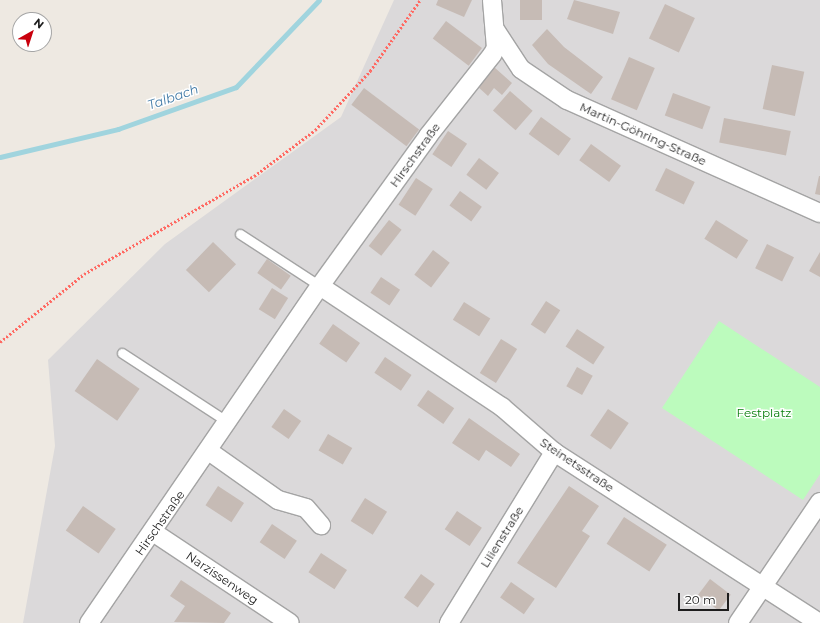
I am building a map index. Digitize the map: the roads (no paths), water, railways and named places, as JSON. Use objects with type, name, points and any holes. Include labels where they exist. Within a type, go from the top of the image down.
[{"type":"street","name":"Hirschstraße","points":[[89,623],[210,452],[228,422],[320,286],[428,136],[492,55],[496,48],[492,0]]},
{"type":"street","name":"Martin-Göhring-Straße","points":[[493,22],[505,48],[521,69],[566,100],[820,213]]},
{"type":"street","name":"Steinetsstraße","points":[[320,286],[502,407],[554,452],[764,585],[819,623]]},
{"type":"street","points":[[210,452],[278,500],[306,508],[321,525]]},
{"type":"street","name":"Lilienstraße","points":[[449,623],[554,452]]},
{"type":"street","points":[[738,623],[820,502]]},
{"type":"street","name":"Narzissenweg","points":[[153,532],[290,623]]},
{"type":"lane","points":[[240,234],[320,286]]},
{"type":"lane","points":[[122,353],[228,422]]},
{"type":"waterway","name":"Talbach","points":[[0,157],[118,129],[236,87],[319,0]]},
{"type":"park label","name":"Festplatz","points":[[764,413]]}]
